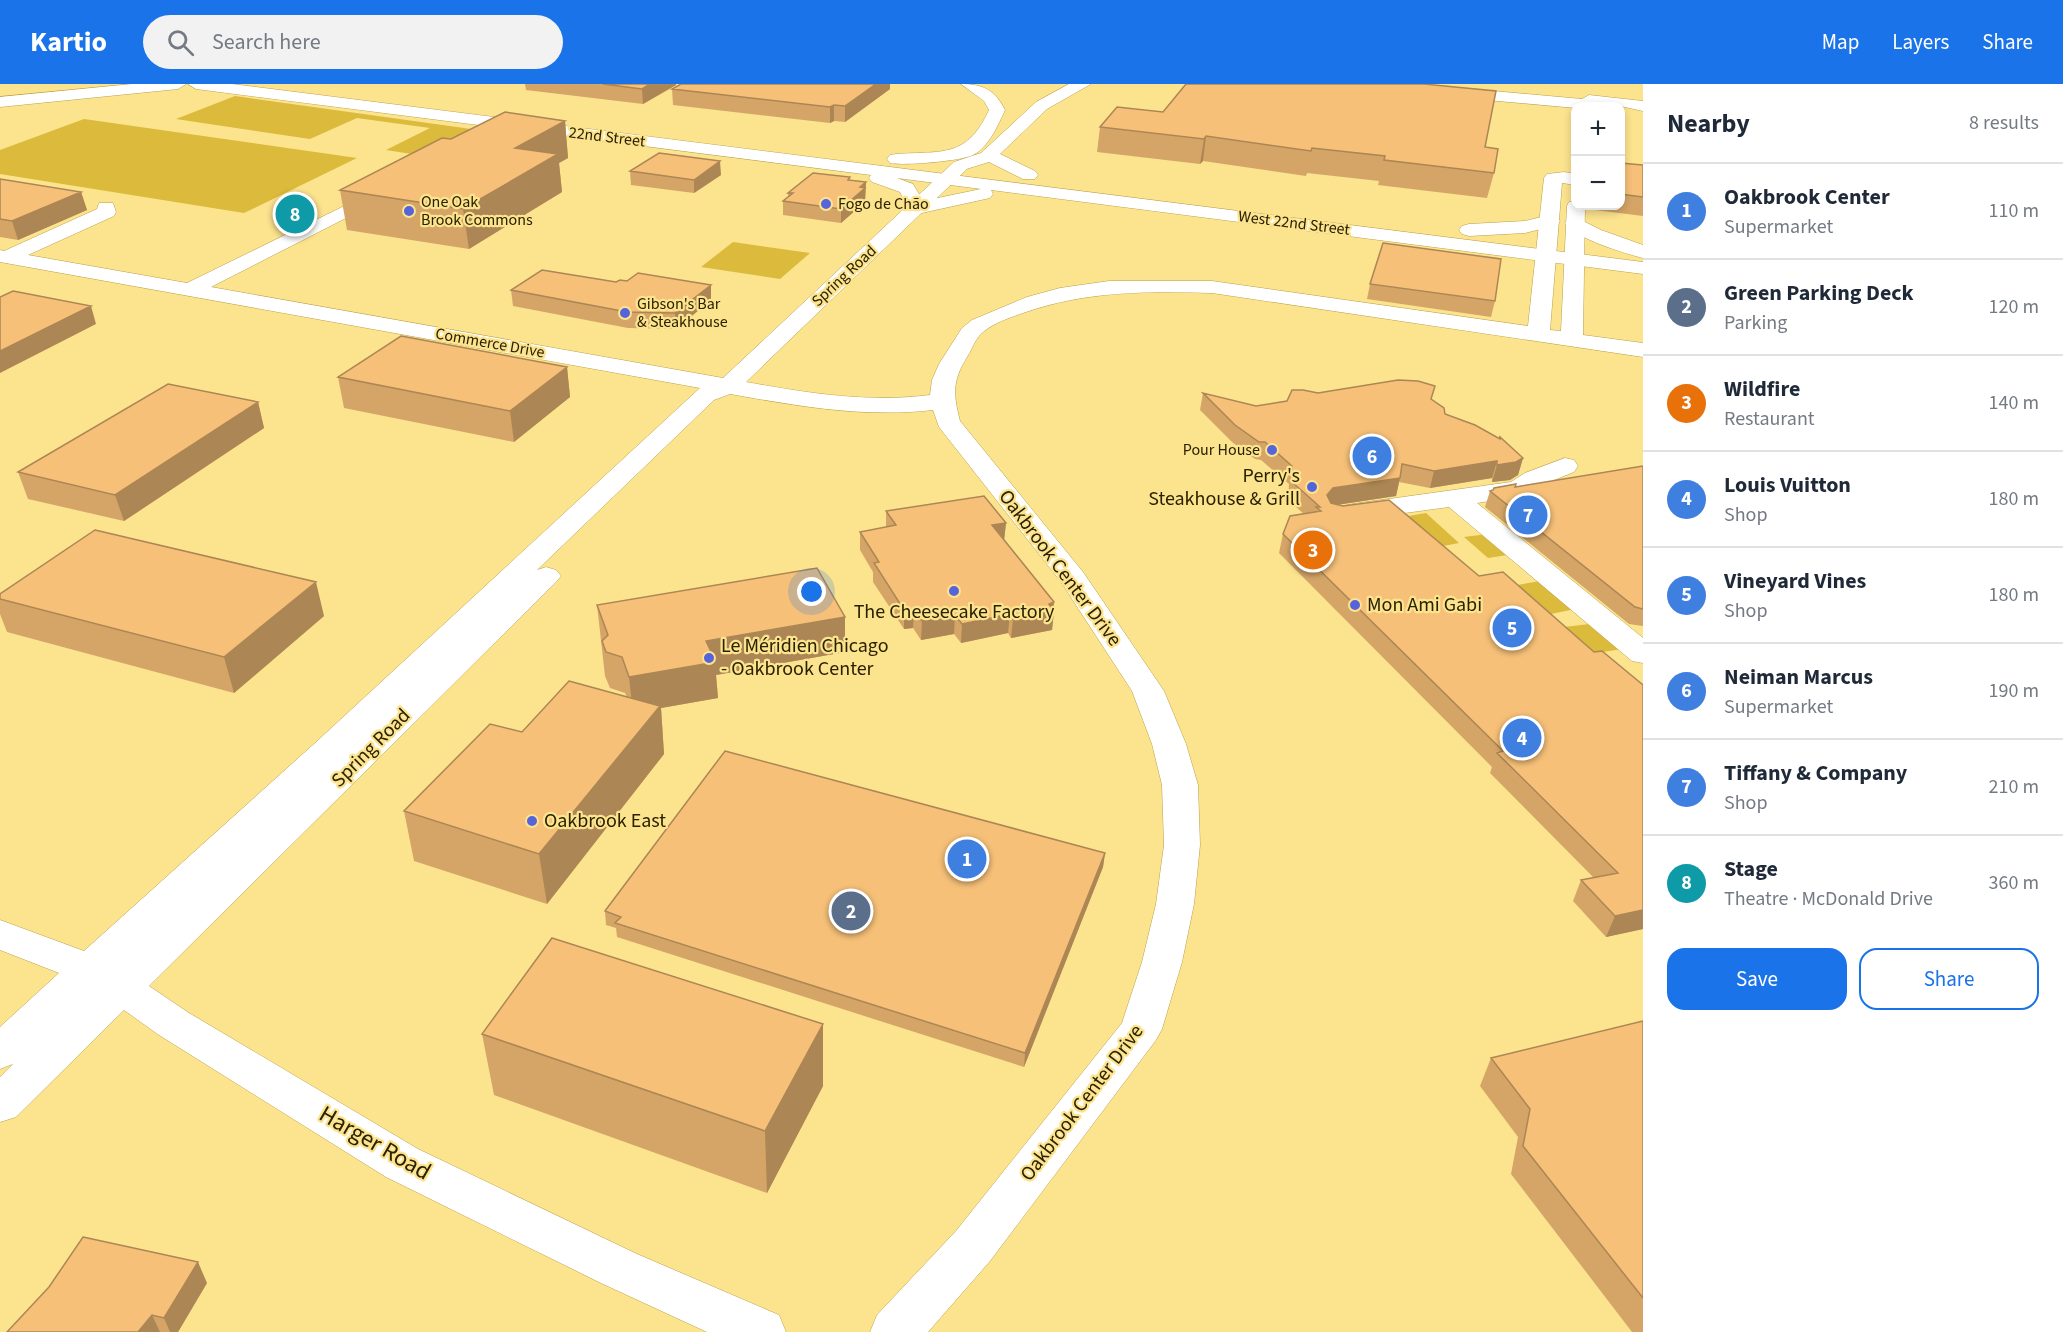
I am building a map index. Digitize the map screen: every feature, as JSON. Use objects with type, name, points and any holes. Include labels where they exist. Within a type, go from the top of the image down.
[{"type":"main road","points":[[0,87],[39,84]]},
{"type":"main road","points":[[0,102],[178,84]]},
{"type":"main road","name":"22nd Street","points":[[196,84],[946,180]]},
{"type":"main road","name":"22nd Street","points":[[285,84],[960,166]]},
{"type":"main road","points":[[960,166],[969,150],[988,130],[997,110],[992,98],[969,84]]},
{"type":"main road","points":[[960,166],[990,154],[1039,106],[1058,94],[1083,84]]},
{"type":"main road","points":[[1363,84],[1571,103]]},
{"type":"main road","points":[[1438,84],[1643,108]]},
{"type":"main road","points":[[1587,86],[1643,92]]},
{"type":"main road","points":[[1625,107],[1643,108]]},
{"type":"main road","points":[[482,141],[531,115]]},
{"type":"main road","points":[[896,159],[939,156],[969,150]]},
{"type":"main road","points":[[990,154],[999,162],[1029,175]]},
{"type":"main road","points":[[758,156],[774,162],[886,180],[902,185],[907,188],[917,208],[994,193],[1042,192]]},
{"type":"main road","name":"West 22nd Street","points":[[960,166],[1548,239],[1574,252],[1643,270]]},
{"type":"main road","name":"Spring Road","points":[[0,1104],[105,978],[335,744],[705,395],[729,386],[960,166]]},
{"type":"main road","points":[[1538,335],[1553,178],[1571,179]]},
{"type":"main road","name":"West 22nd Street","points":[[946,180],[1482,248],[1548,239]]},
{"type":"main road","points":[[192,290],[402,182]]},
{"type":"main road","points":[[3,256],[107,212],[106,207]]},
{"type":"main road","points":[[1572,340],[1576,214]]},
{"type":"main road","points":[[1576,214],[1594,234],[1643,252]]},
{"type":"main road","points":[[1482,248],[1525,266],[1537,274],[1543,282]]},
{"type":"main road","name":"West 22nd Street","points":[[1574,252],[1643,252]]},
{"type":"main road","name":"Commerce Drive","points":[[3,256],[729,386]]},
{"type":"main road","points":[[1574,281],[1588,276],[1643,270]]},
{"type":"main road","name":"Oakbrook Center Drive","points":[[895,1332],[973,1246],[1142,1029],[1162,962],[1175,904],[1182,845],[1180,785],[1169,744],[1148,692],[1073,578],[948,422],[943,401],[942,379],[972,330],[1001,314],[1033,301],[1073,290],[1109,285],[1212,287],[1643,350]]},
{"type":"main road","points":[[729,386],[858,407],[904,406],[943,401]]},
{"type":"main road","points":[[1339,514],[1519,489],[1528,480],[1552,473],[1565,466]]},
{"type":"main road","points":[[1456,499],[1643,654]]},
{"type":"main road","name":"Harger Road","points":[[0,934],[105,978],[174,1024],[402,1162],[620,1269],[761,1332]]},
{"type":"main road","name":"Spring Road","points":[[0,1052],[105,978]]},
{"type":"shaded area","points":[[235,96],[478,130],[425,156],[386,150],[430,128],[357,118],[310,139],[176,119]]},
{"type":"shaded area","points":[[84,119],[357,158],[244,213],[0,174],[0,150]]},
{"type":"shaded area","points":[[733,242],[810,253],[780,279],[701,267]]},
{"type":"shaded area","points":[[1426,513],[1459,543],[1438,547],[1403,517]]},
{"type":"shaded area","points":[[1488,534],[1514,554],[1488,558],[1464,537]]},
{"type":"shaded area","points":[[1547,580],[1580,608],[1551,614],[1517,585]]},
{"type":"shaded area","points":[[1598,623],[1629,648],[1596,653],[1564,627]]},
{"type":"building","points":[[603,84],[650,84],[642,89]]},
{"type":"building","points":[[681,84],[876,84],[845,106],[830,107],[672,89]]},
{"type":"building","points":[[1186,84],[1424,84],[1496,91],[1485,147],[1498,149],[1494,173],[1384,160],[1385,156],[1312,148],[1311,151],[1206,136],[1204,139],[1100,127],[1117,107],[1163,112]]},
{"type":"building","points":[[505,112],[565,121],[515,148],[558,154],[463,209],[340,190],[442,138],[451,139]]},
{"type":"building","points":[[659,153],[720,161],[694,180],[630,171]]},
{"type":"building","points":[[1625,163],[1643,165],[1643,197],[1625,195]]},
{"type":"building","points":[[813,173],[850,177],[848,180],[866,182],[860,187],[865,188],[841,209],[783,201],[793,193],[788,193]]},
{"type":"building","points":[[0,179],[81,192],[12,221],[0,219]]},
{"type":"building","points":[[1383,243],[1501,259],[1495,301],[1370,284]]},
{"type":"building","points":[[542,270],[616,282],[627,281],[638,273],[711,285],[675,313],[627,312],[511,290]]},
{"type":"building","points":[[13,291],[91,306],[0,351],[0,297]]},
{"type":"building","points":[[401,336],[567,367],[510,411],[338,377]]},
{"type":"building","points":[[1398,380],[1418,381],[1435,386],[1431,399],[1444,408],[1445,414],[1475,425],[1500,439],[1500,437],[1523,458],[1516,462],[1497,465],[1497,461],[1434,471],[1402,464],[1400,478],[1333,488],[1327,495],[1331,503],[1343,506],[1389,500],[1479,576],[1503,572],[1594,652],[1602,651],[1643,685],[1643,910],[1615,916],[1581,880],[1618,873],[1497,753],[1503,751],[1283,534],[1290,516],[1321,511],[1316,507],[1320,507],[1292,482],[1292,466],[1265,442],[1259,442],[1235,425],[1203,393],[1256,406],[1287,401],[1292,390],[1318,393]]},
{"type":"building","points":[[168,384],[258,402],[115,495],[18,472]]},
{"type":"building","points":[[1643,466],[1643,609],[1635,607],[1490,491],[1494,488],[1516,484],[1515,487]]},
{"type":"building","points":[[984,496],[1006,523],[992,525],[1054,602],[1049,604],[1054,611],[1013,619],[1010,614],[962,624],[955,615],[922,621],[914,609],[904,610],[874,563],[879,562],[860,532],[896,525],[886,511]]},
{"type":"building","points":[[95,530],[316,582],[224,657],[0,599],[0,594]]},
{"type":"building","points":[[817,568],[845,617],[706,641],[716,662],[629,677],[622,657],[606,652],[602,641],[608,635],[597,605]]},
{"type":"building","points":[[569,681],[660,706],[539,854],[404,811],[490,724],[522,732]]},
{"type":"building","points":[[725,751],[1105,853],[1025,1053],[615,923],[621,917],[605,911]]},
{"type":"building","points":[[552,938],[823,1024],[765,1131],[482,1034]]},
{"type":"building","points":[[1643,1021],[1643,1298],[1523,1146],[1530,1109],[1491,1058]]},
{"type":"building","points":[[83,1237],[198,1262],[164,1318],[152,1315],[138,1332],[7,1332],[49,1287]]},
{"type":"place","name":"Fogo de Chão","points":[[826,204]]},
{"type":"place","name":"One Oak Brook Commons","points":[[409,211]]},
{"type":"place","name":"Stage","points":[[295,214]]},
{"type":"place","name":"Gibson's Bar & Steakhouse","points":[[625,313]]},
{"type":"place","name":"Pour House","points":[[1272,450]]},
{"type":"place","name":"Neiman Marcus","points":[[1372,456]]},
{"type":"place","name":"Perry's Steakhouse & Grill","points":[[1312,487]]},
{"type":"place","name":"Tiffany & Company","points":[[1528,515]]},
{"type":"place","name":"Wildfire","points":[[1313,550]]},
{"type":"place","name":"The Cheesecake Factory","points":[[954,591]]},
{"type":"place","name":"Mon Ami Gabi","points":[[1355,605]]},
{"type":"place","name":"Vineyard Vines","points":[[1512,628]]},
{"type":"place","name":"Le Méridien Chicago - Oakbrook Center","points":[[709,658]]},
{"type":"place","name":"Louis Vuitton","points":[[1522,738]]},
{"type":"place","name":"Oakbrook East","points":[[532,821]]},
{"type":"place","name":"Oakbrook Center","points":[[967,859]]},
{"type":"place","name":"Green Parking Deck","points":[[851,911]]}]
